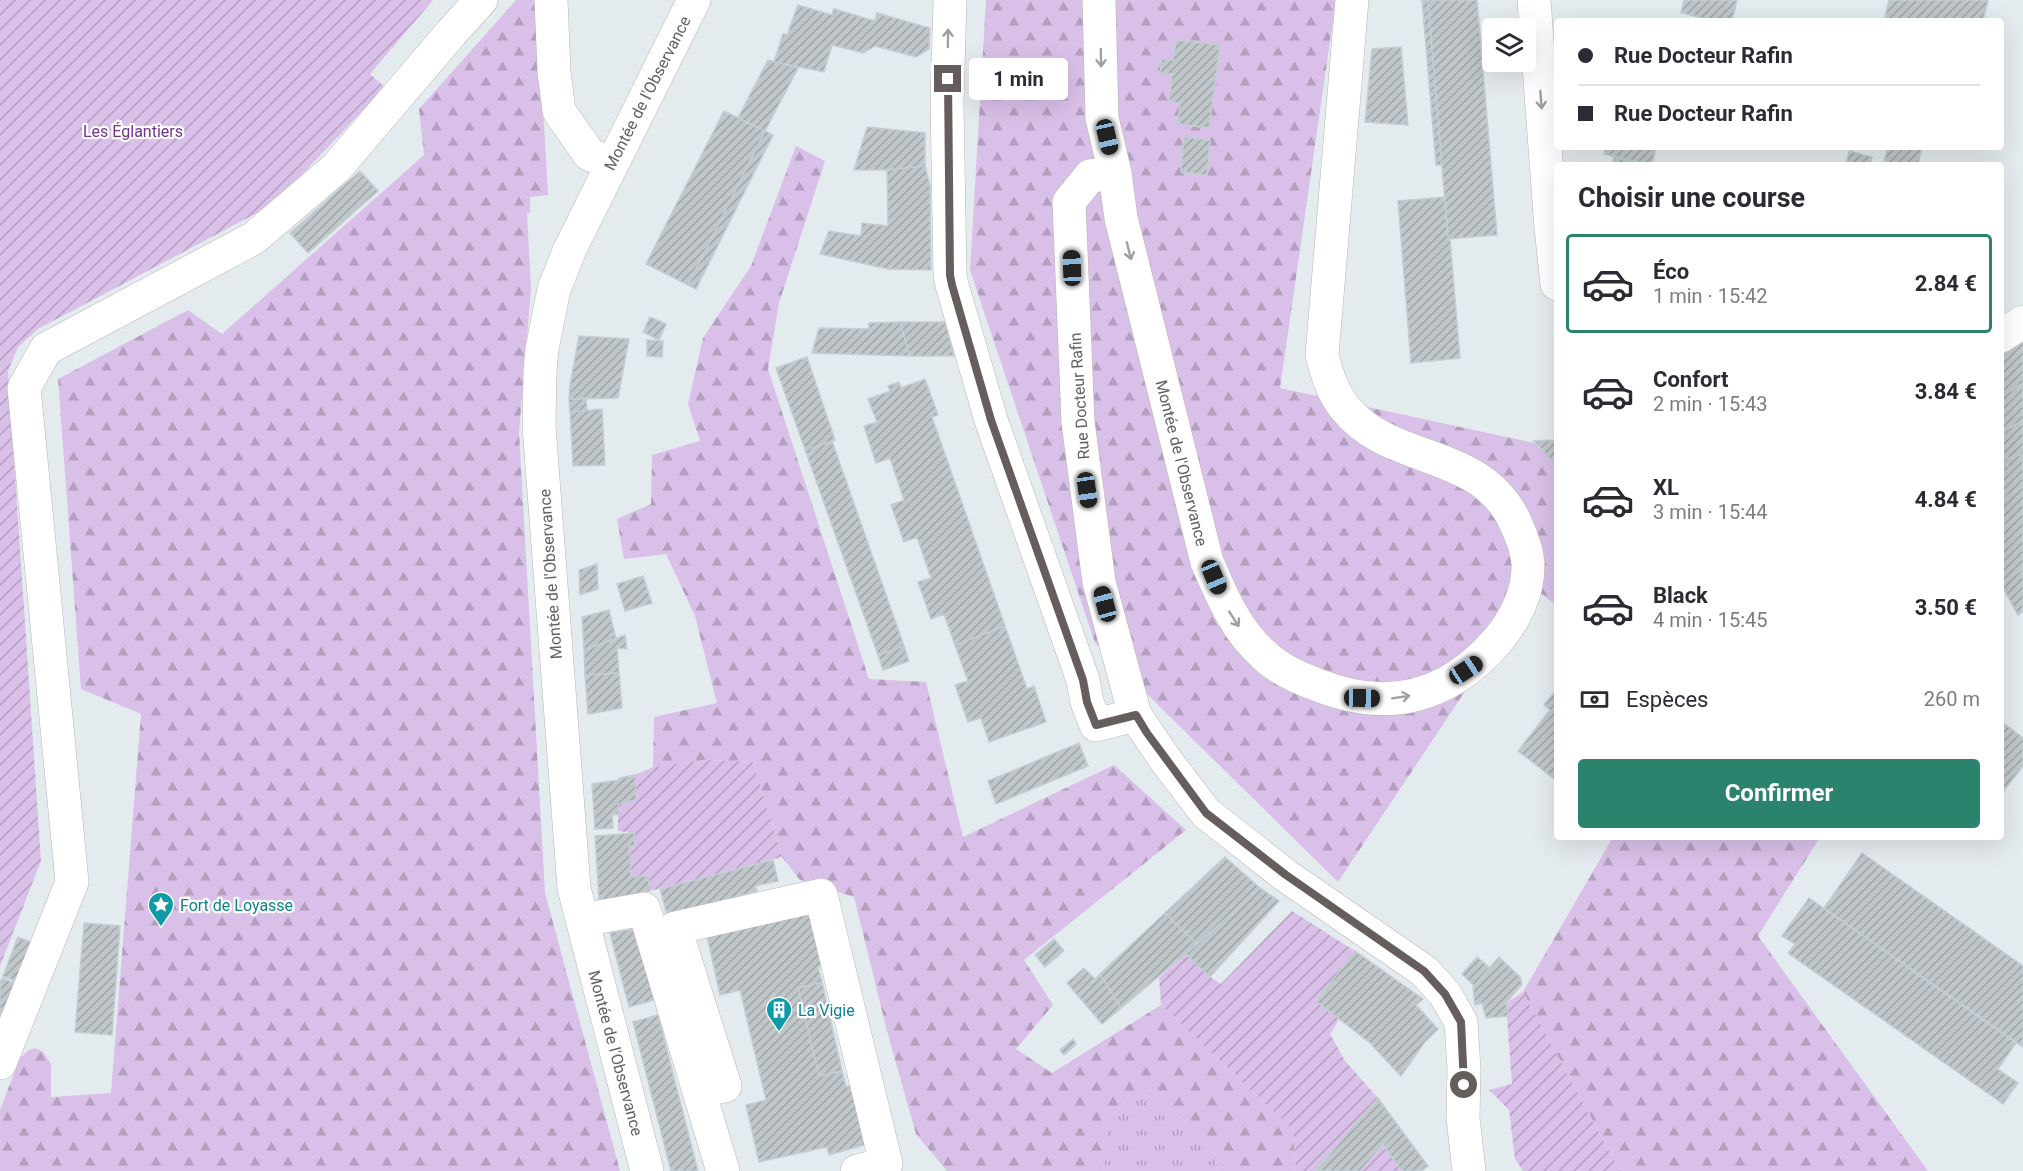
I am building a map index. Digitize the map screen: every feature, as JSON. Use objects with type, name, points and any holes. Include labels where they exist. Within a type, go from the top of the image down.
[{"type":"street","points":[[0,1063],[72,882],[24,388],[46,349],[254,238],[336,168],[481,0]]},
{"type":"street","points":[[551,0],[554,71],[559,111],[589,154],[611,164]]},
{"type":"street","name":"Montée de l'Observance","points":[[647,1171],[574,888],[539,426],[540,371],[554,290],[570,249],[694,0]]},
{"type":"street","points":[[950,0],[947,102],[952,285],[991,420],[1083,680],[1087,702],[1096,725],[1136,715]]},
{"type":"street","name":"Montée de l'Observance","points":[[1100,0],[1102,118],[1115,173],[1121,218],[1207,562],[1227,609],[1264,655],[1293,676],[1328,690],[1362,698],[1400,699],[1437,688],[1480,661],[1509,625],[1518,609],[1526,586],[1528,563],[1524,542],[1510,509],[1486,484],[1453,464],[1396,445],[1367,428],[1345,409],[1329,384],[1322,355],[1352,0]]},
{"type":"street","points":[[1534,0],[1554,256]]},
{"type":"street","name":"Rue Docteur Rafin","points":[[1115,173],[1090,176],[1070,202],[1078,422],[1098,571],[1136,715],[1206,813],[1286,875],[1424,971],[1445,994],[1461,1022],[1464,1118],[1469,1171]]},
{"type":"street","points":[[2004,334],[2023,322]]},
{"type":"street","points":[[699,1091],[724,1086],[675,928],[821,895],[886,1164],[857,1171]]},
{"type":"street","points":[[582,920],[644,909],[723,1171]]},
{"type":"green space","name":"Les Églantiers","points":[[0,0],[433,0],[370,74],[385,87],[274,204],[38,329],[18,347],[8,371],[41,861],[0,966]]},
{"type":"green space","points":[[516,0],[537,0],[548,195],[530,197],[530,213],[527,213],[531,289],[519,432],[545,893],[620,1171],[0,1171],[0,1110],[20,1058],[29,1050],[35,1048],[43,1052],[51,1064],[51,1097],[111,1093],[141,714],[81,689],[58,379],[188,310],[222,334],[424,155],[419,109]]},
{"type":"green space","points":[[986,0],[1336,0],[1280,388],[1554,447],[1554,604],[1534,588],[1338,882],[1095,643],[970,270]]},
{"type":"green space","points":[[796,146],[825,161],[779,303],[768,369],[869,679],[926,682],[963,837],[1114,765],[1186,830],[1024,960],[1053,1005],[1016,1049],[1052,1073],[1161,1005],[1293,1130],[1296,1171],[1217,1171],[1216,1156],[1182,1118],[1147,1095],[1129,1098],[1110,1117],[1103,1171],[947,1171],[916,1134],[887,1031],[854,897],[800,880],[782,857],[753,762],[707,760],[653,767],[654,717],[717,703],[695,616],[666,554],[624,559],[617,519],[651,504],[652,455],[700,441],[688,404],[703,338],[751,266]]},
{"type":"green space","points":[[707,760],[753,762],[782,857],[650,891],[648,876],[631,877],[629,846],[635,846],[634,833],[618,831],[618,804],[636,800],[635,775],[653,767]]},
{"type":"green space","points":[[1611,840],[1818,840],[1758,936],[1928,1171],[1620,1171],[1523,992]]},
{"type":"green space","points":[[1292,911],[1355,951],[1317,1001],[1339,1019],[1330,1034],[1345,1061],[1378,1098],[1383,1145],[1402,1171],[1296,1171],[1293,1130],[1161,1005],[1159,978],[1186,954],[1210,977],[1221,984]]},
{"type":"green space","points":[[1523,992],[1620,1171],[1523,1171],[1515,1159],[1509,1110],[1489,1090],[1512,1084],[1506,1003]]},
{"type":"green space","points":[[1147,1095],[1182,1118],[1216,1156],[1217,1171],[1103,1171],[1110,1117],[1129,1098]]},
{"type":"building","points":[[1422,0],[1428,0],[1442,165],[1436,165]]},
{"type":"building","points":[[1428,0],[1477,0],[1497,235],[1448,239]]},
{"type":"building","points":[[1684,0],[1737,0],[1733,18],[1703,18],[1681,13]]},
{"type":"building","points":[[1889,0],[1988,0],[1984,18],[1885,18]]},
{"type":"building","points":[[798,5],[832,15],[834,9],[875,21],[877,13],[930,28],[929,49],[916,57],[875,46],[863,53],[832,45],[824,72],[774,62],[783,34],[787,35]]},
{"type":"building","points":[[1176,40],[1220,45],[1209,128],[1178,124],[1180,103],[1169,101],[1172,74],[1160,73],[1162,59],[1173,60]]},
{"type":"building","points":[[1401,47],[1408,125],[1365,122],[1372,49]]},
{"type":"building","points":[[768,60],[798,68],[765,131],[738,118]]},
{"type":"building","points":[[724,111],[765,131],[688,285],[646,264]]},
{"type":"building","points":[[867,127],[925,133],[925,166],[887,170],[854,170]]},
{"type":"building","points":[[765,131],[773,135],[696,289],[688,285]]},
{"type":"building","points":[[1184,137],[1210,140],[1207,175],[1181,172]]},
{"type":"building","points":[[1605,150],[1655,150],[1653,162],[1639,162],[1604,154]]},
{"type":"building","points":[[1887,150],[1921,150],[1919,162],[1884,162]]},
{"type":"building","points":[[1849,151],[1872,157],[1871,162],[1847,162]]},
{"type":"building","points":[[1614,157],[1636,162],[1613,162]]},
{"type":"building","points":[[925,166],[930,185],[931,270],[888,269],[820,254],[829,231],[861,236],[862,223],[888,226],[887,170]]},
{"type":"building","points":[[360,171],[378,191],[308,253],[290,233]]},
{"type":"building","points":[[1445,197],[1460,358],[1411,363],[1398,201]]},
{"type":"building","points":[[650,317],[666,324],[659,340],[643,332]]},
{"type":"building","points":[[900,322],[945,322],[954,356],[910,356]]},
{"type":"building","points":[[900,322],[910,356],[812,353],[819,328],[869,329],[869,323]]},
{"type":"building","points":[[579,336],[629,339],[618,398],[569,399]]},
{"type":"building","points":[[647,340],[663,341],[662,357],[647,356]]},
{"type":"building","points":[[2023,341],[2023,383],[2004,395],[2004,354]]},
{"type":"building","points":[[807,357],[835,440],[812,448],[813,453],[807,455],[776,368]]},
{"type":"building","points":[[925,379],[938,415],[932,417],[1005,626],[955,645],[944,614],[931,619],[918,582],[931,578],[917,537],[904,542],[891,505],[904,500],[890,458],[876,463],[864,426],[877,422],[868,399],[890,391],[888,386],[899,382],[901,388]]},
{"type":"building","points":[[2023,383],[2023,420],[2004,431],[2004,395]]},
{"type":"building","points":[[586,398],[587,411],[570,412],[569,399]]},
{"type":"building","points":[[602,409],[605,465],[573,466],[570,412]]},
{"type":"building","points":[[2023,420],[2023,454],[2005,459],[2009,469],[2004,472],[2005,435],[2004,431]]},
{"type":"building","points":[[1554,440],[1554,463],[1534,441]]},
{"type":"building","points":[[832,441],[904,646],[878,655],[807,455],[813,453],[812,448]]},
{"type":"building","points":[[2023,454],[2023,486],[2004,498],[2004,472],[2009,469],[2005,459]]},
{"type":"building","points":[[2023,486],[2023,513],[2004,526],[2004,498]]},
{"type":"building","points":[[2023,513],[2023,569],[2004,582],[2004,526]]},
{"type":"building","points":[[597,564],[598,589],[580,595],[579,570]]},
{"type":"building","points":[[2023,569],[2023,611],[2018,615],[2004,589],[2004,582]]},
{"type":"building","points":[[643,576],[652,603],[625,611],[617,584]]},
{"type":"building","points":[[609,610],[616,639],[584,650],[582,617]]},
{"type":"building","points":[[1005,626],[1027,689],[1034,686],[1046,722],[989,742],[981,718],[968,722],[955,685],[968,681],[955,645]]},
{"type":"building","points":[[625,635],[627,649],[617,648],[619,673],[585,675],[584,650]]},
{"type":"building","points":[[904,646],[909,661],[883,670],[878,655]]},
{"type":"building","points":[[619,673],[622,708],[588,714],[585,675]]},
{"type":"building","points":[[1554,692],[1554,779],[1518,751],[1550,710],[1544,705]]},
{"type":"building","points":[[2004,723],[2023,738],[2023,766],[2004,790]]},
{"type":"building","points":[[1079,743],[1088,766],[996,804],[988,781]]},
{"type":"building","points":[[635,775],[636,800],[618,804],[619,814],[612,815],[613,828],[595,829],[592,784]]},
{"type":"building","points":[[634,833],[635,846],[629,846],[631,877],[648,876],[650,891],[599,901],[595,836]]},
{"type":"building","points":[[1862,853],[2023,966],[2023,1047],[1824,908]]},
{"type":"building","points":[[1225,857],[1260,888],[1197,944],[1165,913]]},
{"type":"building","points":[[773,860],[778,881],[755,886],[757,891],[667,915],[660,889]]},
{"type":"building","points":[[1260,888],[1279,901],[1210,977],[1186,954]]},
{"type":"building","points":[[1809,898],[2016,1043],[1998,1069],[2018,1083],[2003,1104],[1788,953],[1795,944],[1782,936]]},
{"type":"building","name":"La Vigie","points":[[812,906],[825,965],[818,967],[822,982],[798,988],[819,1076],[842,1071],[846,1087],[853,1085],[867,1144],[829,1155],[827,1147],[759,1162],[746,1105],[766,1100],[740,990],[720,995],[707,936]]},
{"type":"building","points":[[1165,913],[1197,944],[1121,1008],[1100,974]]},
{"type":"building","points":[[84,923],[120,926],[112,1035],[75,1032]]},
{"type":"building","points":[[634,929],[637,931],[654,1000],[629,1007],[610,933]]},
{"type":"building","points":[[18,937],[33,943],[18,982],[3,976]]},
{"type":"building","points":[[1054,939],[1064,951],[1045,967],[1035,955]]},
{"type":"building","points":[[1355,951],[1423,999],[1416,1005],[1438,1029],[1424,1043],[1401,1076],[1370,1043],[1316,1001]]},
{"type":"building","points":[[1477,957],[1490,968],[1474,986],[1462,974]]},
{"type":"building","points":[[1499,957],[1520,977],[1522,984],[1506,1003],[1508,1016],[1486,1018],[1482,1003],[1475,1005],[1473,987]]},
{"type":"building","points":[[1084,968],[1095,979],[1079,997],[1067,983]]},
{"type":"building","points":[[1100,974],[1121,1008],[1102,1024],[1079,997]]},
{"type":"building","points":[[2,978],[19,985],[0,1036],[0,983]]},
{"type":"building","points":[[822,982],[842,1071],[819,1076],[798,988]]},
{"type":"building","points":[[658,1015],[698,1171],[671,1171],[633,1022]]},
{"type":"building","points":[[1073,1039],[1076,1044],[1064,1055],[1060,1050]]},
{"type":"building","points":[[1378,1098],[1399,1127],[1360,1171],[1315,1171]]},
{"type":"building","points":[[1399,1127],[1428,1166],[1421,1171],[1402,1171],[1383,1145]]},
{"type":"place","name":"Fort de Loyasse","points":[[161,928]]},
{"type":"place","name":"La Vigie","points":[[779,1033]]},
{"type":"route","points":[[948,79],[950,275],[952,285],[991,420],[1083,680],[1087,702],[1096,725],[1136,715],[1167,762],[1206,813],[1286,875],[1424,971],[1445,994],[1461,1022],[1464,1085]]}]
